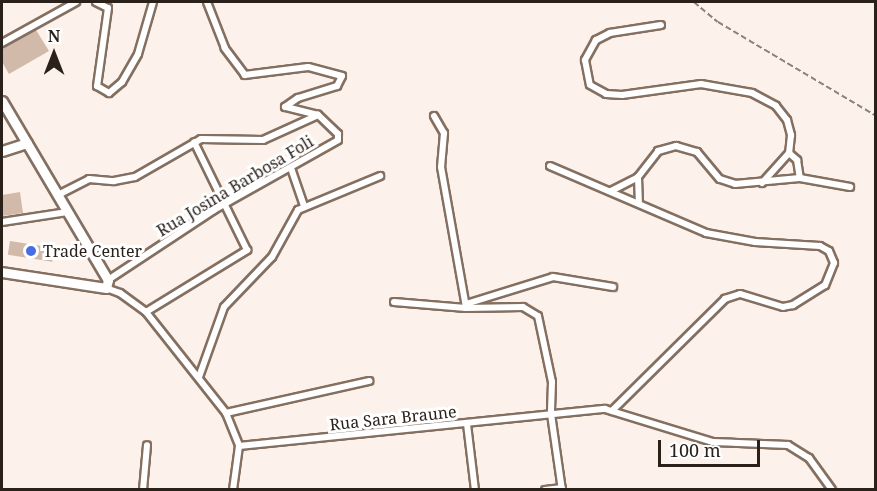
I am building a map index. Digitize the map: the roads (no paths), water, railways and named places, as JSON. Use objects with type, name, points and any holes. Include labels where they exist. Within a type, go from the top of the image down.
[{"type":"street","points":[[2,43],[76,2]]},
{"type":"street","points":[[96,2],[108,8]]},
{"type":"street","points":[[112,2],[108,8],[97,86],[109,93],[122,82],[138,54],[153,2]]},
{"type":"street","points":[[207,2],[225,48],[245,75],[308,67],[342,76],[337,86],[298,98],[285,106],[318,115]]},
{"type":"street","points":[[661,25],[610,33],[596,40],[585,60],[590,85],[606,94],[622,95],[701,84],[752,93],[783,112],[790,127],[789,153],[762,183]]},
{"type":"street","points":[[2,101],[107,284],[146,312],[226,413],[239,446],[233,489]]},
{"type":"street","points":[[58,195],[89,179],[114,182],[135,177],[194,141],[209,138],[263,140],[318,115]]},
{"type":"street","name":"Rua Josina Barbosa Foli","points":[[107,284],[224,204],[336,141],[336,131],[318,115]]},
{"type":"street","points":[[434,116],[444,134],[441,167],[466,306]]},
{"type":"street","points":[[146,312],[246,254],[246,242],[224,204],[194,141]]},
{"type":"street","points":[[2,151],[27,143]]},
{"type":"street","points":[[611,191],[638,177],[650,157],[676,146],[698,152],[727,183],[762,183],[800,178],[850,187]]},
{"type":"street","points":[[789,153],[797,160],[800,178]]},
{"type":"street","points":[[550,166],[706,233],[730,239],[820,246],[829,251],[834,263],[825,285],[793,305],[771,304],[740,294],[725,299],[612,411]]},
{"type":"street","points":[[291,168],[304,206]]},
{"type":"street","points":[[199,377],[224,307],[272,257],[292,219],[304,206],[380,176]]},
{"type":"street","points":[[638,177],[639,203]]},
{"type":"street","points":[[2,222],[67,212]]},
{"type":"street","points":[[2,272],[107,284]]},
{"type":"street","points":[[466,306],[552,278],[613,287]]},
{"type":"street","points":[[394,302],[523,307],[538,316],[552,382],[550,414],[562,489],[545,489]]},
{"type":"street","points":[[226,413],[369,381]]},
{"type":"street","name":"Rua Sara Braune","points":[[239,446],[467,424],[596,408],[713,442],[788,445],[809,458],[832,489]]},
{"type":"street","points":[[467,424],[475,489]]},
{"type":"street","points":[[144,489],[147,445]]},
{"type":"place","name":"Trade Center","points":[[31,251]]}]
